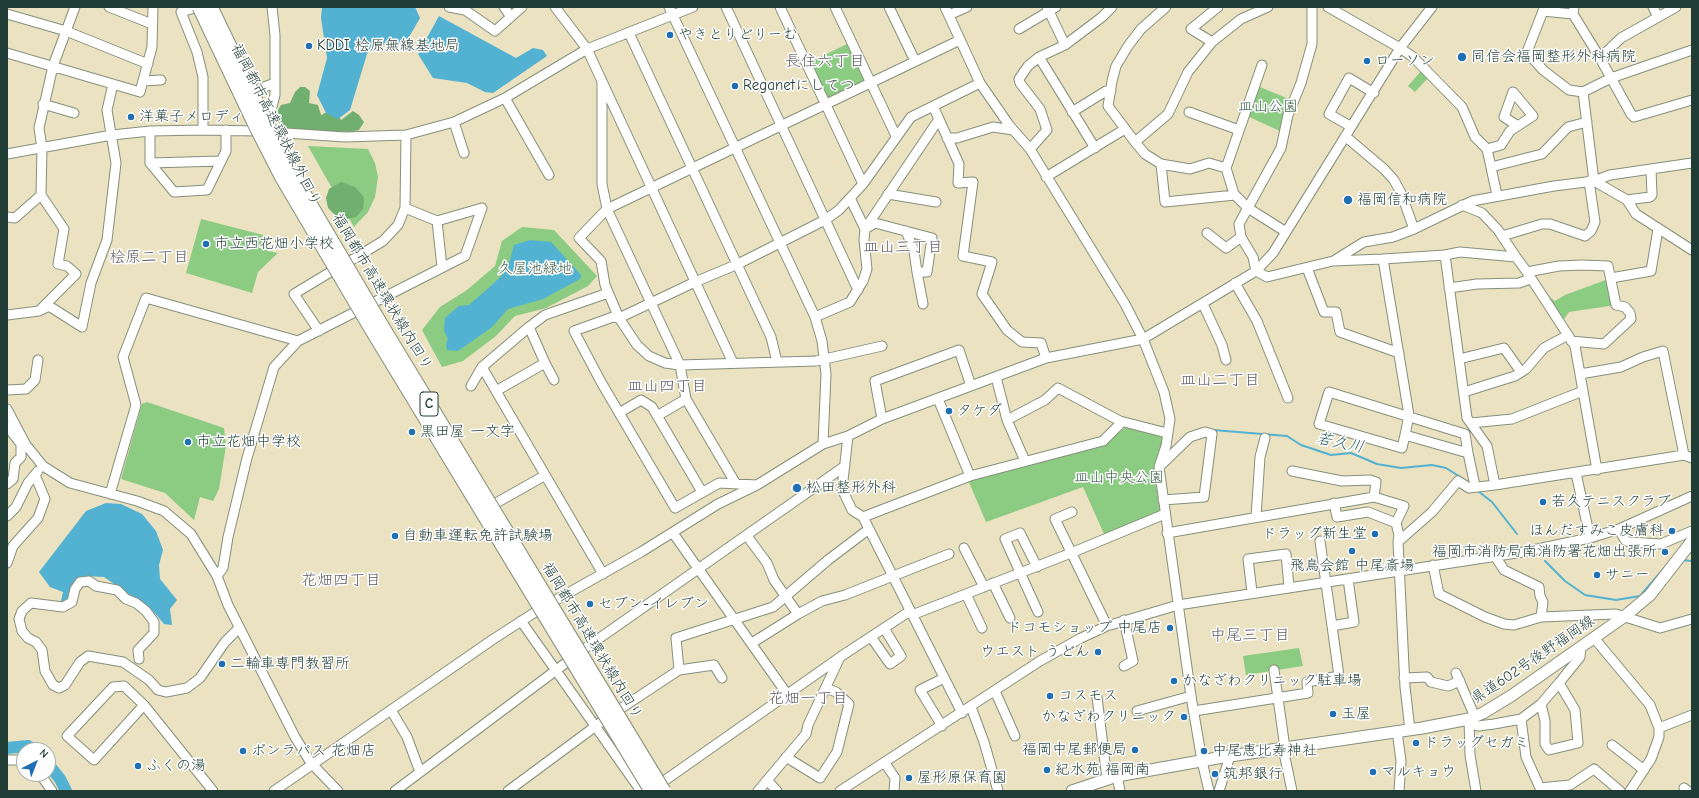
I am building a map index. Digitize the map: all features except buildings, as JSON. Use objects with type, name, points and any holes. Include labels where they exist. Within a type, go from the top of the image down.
[{"type":"highway","name":"福岡都市高速環状線外回り","points":[[198,7],[254,124],[282,178],[371,329],[651,791]]},
{"type":"highway","name":"福岡都市高速環状線内回り","points":[[211,7],[264,119],[296,179],[384,330],[664,786]]},
{"type":"main road","name":"県道602号後野福岡線","points":[[1072,791],[1112,777],[1230,756],[1471,720],[1511,696],[1625,616],[1650,595],[1692,541]]},
{"type":"street","points":[[39,311],[76,274],[67,266],[58,264],[64,229],[41,195],[42,148],[39,128],[43,104],[54,66],[75,7]]},
{"type":"street","points":[[109,7],[152,24]]},
{"type":"street","points":[[7,53],[140,92],[152,47],[153,7]]},
{"type":"street","points":[[198,7],[181,12],[197,52],[203,77],[203,130]]},
{"type":"street","points":[[269,118],[276,95],[275,35],[272,7]]},
{"type":"street","points":[[449,7],[465,10],[495,31],[522,7]]},
{"type":"street","points":[[504,7],[511,17]]},
{"type":"street","points":[[7,154],[112,135],[150,131],[226,130],[345,137],[406,135],[454,122],[505,98],[587,49],[629,32],[671,11],[693,7]]},
{"type":"street","points":[[726,7],[858,290]]},
{"type":"street","points":[[780,7],[863,184]]},
{"type":"street","points":[[835,7],[896,136]]},
{"type":"street","points":[[889,7],[915,61]]},
{"type":"street","points":[[967,7],[947,11],[980,83],[1013,130],[1030,149],[1046,178],[1125,304],[1143,339],[1167,403],[1170,419],[1166,446],[1159,467],[1167,532],[1194,711],[1202,761],[1209,791]]},
{"type":"street","points":[[1030,149],[1047,130],[1040,109],[1020,84],[1019,79],[1028,66],[1039,57],[1065,44],[1102,17],[1112,7]]},
{"type":"street","points":[[1166,7],[1140,29],[1116,66],[1108,106],[1145,154],[1161,164],[1190,169],[1209,163],[1226,168]]},
{"type":"street","points":[[1212,42],[1191,29],[1218,7]]},
{"type":"street","points":[[1135,142],[1168,114],[1188,72],[1212,42],[1256,9],[1268,7]]},
{"type":"street","points":[[1312,7],[1312,44],[1302,83],[1288,114],[1281,148],[1239,224],[1241,237],[1253,257],[1256,271],[1267,277],[1333,261],[1445,255],[1460,252],[1516,257]]},
{"type":"street","points":[[1328,7],[1413,57],[1462,107],[1475,137],[1487,149],[1497,195]]},
{"type":"street","points":[[274,791],[311,763],[521,621],[673,533],[718,504],[758,485],[824,444],[848,436],[882,419],[1046,358],[1143,339],[1204,304],[1256,271],[1272,253],[1286,232],[1350,126],[1374,93],[1400,48],[1432,7]]},
{"type":"street","points":[[1653,7],[1658,17]]},
{"type":"street","points":[[1600,58],[1621,38],[1676,7]]},
{"type":"street","points":[[558,8],[587,49],[733,363]]},
{"type":"street","points":[[1019,29],[1051,9],[1065,44]]},
{"type":"street","points":[[671,11],[780,242],[814,318],[822,341],[826,374],[824,444]]},
{"type":"street","points":[[1692,50],[1611,78],[1583,92],[1569,90],[1544,70],[1527,52],[1543,11],[1573,11],[1600,58],[1611,78],[1630,114],[1634,117],[1692,100]]},
{"type":"street","points":[[7,14],[66,31],[148,64]]},
{"type":"street","points":[[629,32],[771,337],[777,362]]},
{"type":"street","points":[[882,346],[816,361],[680,365],[665,363],[649,356],[637,345],[619,318],[608,293],[601,261],[579,238],[607,209],[960,40]]},
{"type":"street","points":[[1039,57],[1095,148]]},
{"type":"street","points":[[1262,65],[1226,168],[1235,195],[1248,208],[1286,232]]},
{"type":"street","points":[[1350,126],[1329,114],[1349,78],[1374,93]]},
{"type":"street","points":[[143,81],[161,80]]},
{"type":"street","points":[[602,81],[602,184],[607,209],[680,365],[686,399],[736,484]]},
{"type":"street","points":[[256,90],[275,83]]},
{"type":"street","points":[[758,485],[719,483],[675,508],[619,413],[574,331],[613,317],[619,318],[652,304],[695,282],[738,264],[826,220],[839,210],[863,184],[911,117],[980,83]]},
{"type":"street","points":[[7,315],[39,311],[49,306],[82,326],[91,283],[107,240],[116,163],[107,110],[113,84]]},
{"type":"street","points":[[1072,112],[1106,91],[1111,91]]},
{"type":"street","points":[[1502,236],[1542,224],[1550,224],[1584,236],[1591,231],[1595,222],[1587,122],[1583,92]]},
{"type":"street","points":[[505,98],[549,175]]},
{"type":"street","points":[[43,104],[74,114]]},
{"type":"street","points":[[933,106],[959,164],[958,184],[973,182],[963,256],[992,262],[982,294],[1007,330],[1022,342],[1041,344],[1046,358]]},
{"type":"street","points":[[1189,112],[1239,130]]},
{"type":"street","points":[[814,318],[850,302],[858,290],[867,269],[864,240],[865,229],[939,119]]},
{"type":"street","points":[[454,122],[464,153]]},
{"type":"street","points":[[1491,167],[1542,154],[1568,127],[1587,122]]},
{"type":"street","points":[[1487,149],[1501,144],[1510,131],[1518,126]]},
{"type":"street","points":[[947,138],[957,138],[993,127],[1013,130]]},
{"type":"street","points":[[1046,178],[1125,129]]},
{"type":"street","points":[[150,131],[150,163],[174,192],[207,190],[226,151],[226,130]]},
{"type":"street","points":[[350,261],[383,241],[398,225],[405,208],[406,135]]},
{"type":"street","points":[[1345,136],[1384,169],[1394,180],[1401,193],[1414,229]]},
{"type":"street","points":[[150,163],[221,161]]},
{"type":"street","points":[[1333,261],[1364,242],[1393,237],[1414,229],[1472,200],[1592,181],[1610,175],[1692,163]]},
{"type":"street","points":[[1161,164],[1165,202],[1235,195]]},
{"type":"street","points":[[1627,200],[1650,197],[1652,195],[1651,169]]},
{"type":"street","points":[[1592,181],[1627,200],[1636,214],[1692,250]]},
{"type":"street","points":[[888,194],[936,202]]},
{"type":"street","points":[[7,217],[15,218],[41,195]]},
{"type":"street","points":[[850,198],[865,229]]},
{"type":"street","points":[[1462,205],[1482,213],[1502,236],[1575,346],[1597,470]]},
{"type":"street","points":[[217,576],[223,568],[228,537],[247,458],[274,367],[298,341],[465,256],[482,208],[437,221],[405,208]]},
{"type":"street","points":[[437,221],[442,267]]},
{"type":"street","points":[[865,229],[875,224],[932,238],[927,272],[917,272]]},
{"type":"street","points":[[1611,278],[1651,271],[1658,229]]},
{"type":"street","points":[[906,231],[914,251],[923,304]]},
{"type":"street","points":[[1207,233],[1226,248],[1241,237]]},
{"type":"street","points":[[1445,255],[1467,418],[1487,446],[1495,485]]},
{"type":"street","points":[[1383,259],[1409,415],[1402,448],[1319,424],[1329,392],[1409,415],[1465,434],[1472,487]]},
{"type":"street","points":[[1449,288],[1477,284],[1519,283],[1529,276],[1559,266],[1608,266],[1616,305],[1625,308],[1630,313],[1631,319],[1604,344],[1570,338],[1544,348],[1526,369],[1515,376],[1464,392]]},
{"type":"street","points":[[319,330],[294,294],[337,268]]},
{"type":"street","points":[[1308,268],[1324,312],[1336,312],[1340,332],[1399,353]]},
{"type":"street","points":[[1235,283],[1257,321],[1288,398]]},
{"type":"street","points":[[471,386],[482,367],[529,326],[545,315],[608,293]]},
{"type":"street","points":[[110,494],[136,405],[123,357],[146,298],[298,341]]},
{"type":"street","points":[[1204,304],[1222,345],[1226,360]]},
{"type":"street","points":[[529,326],[554,380]]},
{"type":"street","points":[[1459,359],[1504,348],[1521,372]]},
{"type":"street","points":[[882,419],[875,381],[958,350],[971,386]]},
{"type":"street","points":[[1398,542],[1432,512],[1458,481],[1472,487],[1479,488],[1688,456],[1663,351],[1643,357],[1621,367],[1580,374]]},
{"type":"street","points":[[7,390],[26,389],[35,380],[38,360]]},
{"type":"street","points":[[496,392],[545,363]]},
{"type":"street","points":[[482,367],[544,476],[603,574]]},
{"type":"street","points":[[996,377],[1007,420],[1025,461]]},
{"type":"street","points":[[1007,420],[1045,400],[1058,388],[1120,421],[1167,433]]},
{"type":"street","points":[[1471,423],[1512,419],[1583,391]]},
{"type":"street","points":[[657,416],[686,399]]},
{"type":"street","points":[[938,399],[970,476]]},
{"type":"street","points":[[619,413],[641,400],[652,407],[702,492]]},
{"type":"street","points":[[7,409],[26,445],[43,466],[70,483],[164,511],[191,534],[217,576],[239,628],[295,737],[311,763],[338,791]]},
{"type":"street","points":[[863,517],[970,476],[1103,441],[1119,425],[1120,421]]},
{"type":"street","points":[[7,426],[21,444],[21,457],[15,463],[12,479],[7,484]]},
{"type":"street","points":[[1159,467],[1190,437],[1205,432],[1212,434],[1204,497],[1163,500]]},
{"type":"street","points":[[1405,435],[1468,453]]},
{"type":"street","points":[[848,436],[842,489],[852,510],[863,517],[962,713]]},
{"type":"street","points":[[1256,517],[1260,457],[1265,438]]},
{"type":"street","points":[[7,516],[16,507],[28,483],[43,466]]},
{"type":"street","points":[[584,650],[844,466]]},
{"type":"street","points":[[461,478],[476,470]]},
{"type":"street","points":[[1292,471],[1342,481],[1370,480],[1376,482],[1374,496]]},
{"type":"street","points":[[1576,473],[1590,538]]},
{"type":"street","points":[[7,563],[13,546],[38,518],[45,499],[35,475]]},
{"type":"street","points":[[496,503],[544,476]]},
{"type":"street","points":[[1167,532],[1374,496],[1404,506],[1396,523],[1399,535],[1398,570],[1404,678],[1410,730]]},
{"type":"street","points":[[840,791],[1040,661],[1081,638],[1124,620],[1178,605],[1252,592],[1348,579],[1495,556],[1590,538],[1619,529],[1692,496]]},
{"type":"street","points":[[7,503],[7,508]]},
{"type":"street","points":[[1334,503],[1337,517],[1368,512],[1396,523]]},
{"type":"street","points":[[1072,512],[1055,519],[1107,626]]},
{"type":"street","points":[[664,786],[787,694],[884,628],[911,613],[1037,567],[1165,514]]},
{"type":"street","points":[[679,670],[676,638],[773,607],[828,560],[869,529]]},
{"type":"street","points":[[1619,529],[1625,540],[1629,542],[1661,544],[1692,531]]},
{"type":"street","points":[[673,533],[787,694]]},
{"type":"street","points":[[1037,567],[1020,533],[1005,539],[1038,612]]},
{"type":"street","points":[[747,536],[766,563],[774,580],[798,614]]},
{"type":"street","points":[[1194,711],[1308,693],[1307,682],[1339,676],[1320,542]]},
{"type":"street","points":[[964,548],[984,587]]},
{"type":"street","points":[[752,643],[798,614],[822,601],[845,595],[948,554]]},
{"type":"street","points":[[1252,592],[1248,559],[1286,554],[1289,587]]},
{"type":"street","points":[[1495,556],[1504,570],[1539,587],[1540,596],[1543,602],[1541,617]]},
{"type":"street","points":[[1433,565],[1439,594],[1485,617],[1504,624],[1514,625],[1541,617],[1594,615],[1625,616],[1660,628],[1692,619]]},
{"type":"street","points":[[1332,626],[1354,622],[1348,579]]},
{"type":"street","points":[[139,659],[138,650],[154,633],[154,622],[146,611],[136,603],[126,600],[117,590],[96,586],[89,581],[80,582],[75,589],[72,602],[63,607],[31,603],[22,611],[19,619],[22,631],[28,638],[36,642],[42,650],[45,671],[53,685],[59,688],[65,685],[80,662],[88,656],[123,662],[149,680],[158,690],[166,692],[187,688],[200,678],[225,642],[239,628]]},
{"type":"street","points":[[993,583],[1010,618]]},
{"type":"street","points":[[966,594],[982,628]]},
{"type":"street","points":[[1124,620],[1133,661],[1124,666]]},
{"type":"street","points":[[521,621],[641,791]]},
{"type":"street","points":[[871,637],[890,664],[901,656],[884,628]]},
{"type":"street","points":[[1594,638],[1650,705],[1659,728],[1659,737],[1651,759],[1630,791]]},
{"type":"street","points":[[1471,720],[1486,725],[1520,719],[1541,704],[1559,683],[1580,657],[1581,647]]},
{"type":"street","points":[[758,791],[806,734],[808,725],[840,657]]},
{"type":"street","points":[[395,791],[571,659]]},
{"type":"street","points":[[620,709],[679,670],[714,665],[722,678]]},
{"type":"street","points":[[1274,670],[1284,748],[1292,791]]},
{"type":"street","points":[[1404,678],[1427,677],[1431,682],[1448,686],[1458,677],[1471,720],[1470,755],[1476,791]]},
{"type":"street","points":[[942,726],[920,690],[944,678]]},
{"type":"street","points":[[1541,704],[1544,721],[1545,744],[1550,750],[1578,743],[1575,710],[1559,683]]},
{"type":"street","points":[[144,706],[94,760],[66,736],[113,687],[124,686],[144,706],[213,791]]},
{"type":"street","points":[[786,758],[820,778],[837,752],[849,704],[836,692],[826,688]]},
{"type":"street","points":[[995,690],[1015,736]]},
{"type":"street","points":[[1137,712],[1192,696]]},
{"type":"street","points":[[1097,697],[1112,777],[1120,791]]},
{"type":"street","points":[[970,707],[984,742],[998,791]]},
{"type":"street","points":[[391,710],[407,737],[420,772]]},
{"type":"street","points":[[1659,728],[1692,716]]},
{"type":"street","points":[[508,791],[608,717]]},
{"type":"street","points":[[1520,719],[1526,757],[1540,790],[1570,785],[1594,769],[1620,791]]},
{"type":"street","points":[[1396,731],[1401,762],[1398,791]]},
{"type":"street","points":[[1612,745],[1644,770]]},
{"type":"street","points":[[1219,791],[1230,756]]},
{"type":"street","points":[[885,763],[895,778],[894,791]]},
{"type":"street","points":[[767,780],[777,791]]},
{"type":"street","points":[[46,782],[52,791]]},
{"type":"green space","points":[[851,42],[871,82],[826,104],[806,64]]},
{"type":"green space","points":[[1422,70],[1429,77],[1415,92],[1408,86]]},
{"type":"green space","name":"皿山公園","points":[[1255,85],[1294,101],[1284,133],[1245,115]]},
{"type":"green space","points":[[300,87],[305,87],[310,91],[309,103],[318,105],[321,115],[329,111],[338,114],[341,120],[353,111],[359,115],[364,122],[359,130],[350,132],[286,129],[279,123],[278,110],[281,105],[290,103],[295,92]]},
{"type":"green space","points":[[308,146],[368,149],[375,163],[378,177],[375,197],[368,212],[354,227]]},
{"type":"green space","points":[[341,182],[355,187],[363,196],[363,209],[356,217],[347,219],[337,217],[328,208],[326,198],[329,189]]},
{"type":"green space","points":[[201,219],[271,237],[268,251],[278,253],[258,272],[252,293],[186,273]]},
{"type":"green space","name":"久屋池緑地","points":[[522,227],[554,230],[597,276],[588,286],[546,308],[515,316],[496,336],[463,361],[442,367],[422,330],[440,307],[467,290],[495,266],[502,241]]},
{"type":"green space","points":[[1611,278],[1616,305],[1569,312],[1560,325],[1539,289],[1555,301],[1565,295]]},
{"type":"green space","points":[[147,402],[224,428],[226,446],[219,489],[213,501],[200,497],[194,520],[165,493],[121,479],[142,404]]},
{"type":"green space","name":"皿山中央公園","points":[[1127,426],[1164,437],[1154,468],[1160,514],[1104,534],[1083,487],[986,522],[968,480],[1105,444]]},
{"type":"green space","points":[[1299,648],[1303,666],[1246,675],[1243,656]]},
{"type":"water","points":[[322,7],[415,7],[420,18],[405,44],[372,45],[367,54],[350,110],[338,119],[326,113],[317,95],[327,58],[321,18]]},
{"type":"water","points":[[439,16],[516,58],[533,48],[543,50],[547,56],[493,93],[485,92],[467,83],[433,78],[418,54]]},
{"type":"water","points":[[530,240],[551,242],[581,275],[580,279],[543,299],[508,309],[491,328],[458,351],[447,350],[446,344],[448,339],[444,331],[445,318],[459,306],[469,305],[493,284],[504,273],[510,260],[514,245]]},
{"type":"water","points":[[106,503],[121,504],[142,514],[156,531],[163,550],[159,565],[160,579],[177,600],[170,609],[172,625],[164,624],[153,611],[104,577],[84,576],[72,585],[67,603],[61,601],[63,592],[50,587],[39,572],[86,511]]},
{"type":"waterway","name":"若久川","points":[[1213,430],[1287,436],[1301,445],[1331,455],[1351,453],[1377,464],[1401,468],[1432,465],[1446,468],[1462,478]]},
{"type":"waterway","name":"若久川","points":[[1478,491],[1492,502],[1517,534]]},
{"type":"waterway","name":"若久川","points":[[1682,560],[1692,561]]},
{"type":"waterway","name":"若久川","points":[[1545,561],[1565,581],[1585,595],[1616,600],[1640,596],[1666,566]]},
{"type":"waterway","points":[[7,748],[16,747]]},
{"type":"waterway","points":[[56,774],[66,791]]},
{"type":"place","name":"やきとりどりーむ","points":[[670,35]]},
{"type":"place","name":"KDDI 桧原無線基地局","points":[[309,46]]},
{"type":"place","name":"同信会福岡整形外科病院","points":[[1462,57]]},
{"type":"place","name":"ローソン","points":[[1367,61]]},
{"type":"place","name":"Reganetにしてつ","points":[[735,86]]},
{"type":"place","name":"洋菓子メロディ","points":[[131,117]]},
{"type":"place","name":"福岡信和病院","points":[[1348,200]]},
{"type":"place","name":"市立西花畑小学校","points":[[206,244]]},
{"type":"place","name":"タケダ","points":[[949,411]]},
{"type":"place","name":"黒田屋 一文字","points":[[412,432]]},
{"type":"place","name":"市立花畑中学校","points":[[188,442]]},
{"type":"place","name":"松田整形外科","points":[[797,488]]},
{"type":"place","name":"若久テニスクラブ","points":[[1543,502]]},
{"type":"place","name":"ほんだすみこ皮膚科","points":[[1672,531]]},
{"type":"place","name":"ドラッグ新生堂","points":[[1375,534]]},
{"type":"place","name":"自動車運転免許試験場","points":[[395,536]]},
{"type":"place","name":"飛鳥会館 中尾斎場","points":[[1352,551]]},
{"type":"place","name":"福岡市消防局南消防署花畑出張所","points":[[1665,552]]},
{"type":"place","name":"サニー","points":[[1597,575]]},
{"type":"place","name":"セブン-イレブン","points":[[590,604]]},
{"type":"place","name":"ドコモショップ 中尾店","points":[[1170,628]]},
{"type":"place","name":"ウエスト うどん","points":[[1098,652]]},
{"type":"place","name":"二輪車専門教習所","points":[[222,664]]},
{"type":"place","name":"かなざわクリニック駐車場","points":[[1174,681]]},
{"type":"place","name":"コスモス","points":[[1050,696]]},
{"type":"place","name":"玉屋","points":[[1333,714]]},
{"type":"place","name":"かなざわクリニック","points":[[1184,717]]},
{"type":"place","name":"ドラッグセガミ","points":[[1416,743]]},
{"type":"place","name":"福岡中尾郵便局","points":[[1135,750]]},
{"type":"place","name":"ボンラパス 花畑店","points":[[243,751]]},
{"type":"place","name":"中尾恵比寿神社","points":[[1204,751]]},
{"type":"place","name":"ふくの湯","points":[[138,766]]},
{"type":"place","name":"紀水苑 福岡南","points":[[1047,770]]},
{"type":"place","name":"マルキョウ","points":[[1373,772]]},
{"type":"place","name":"筑邦銀行","points":[[1215,774]]},
{"type":"place","name":"屋形原保育園","points":[[909,778]]},
{"type":"district","name":"長住六丁目","points":[[825,61]]},
{"type":"district","name":"皿山三丁目","points":[[903,247]]},
{"type":"district","name":"桧原二丁目","points":[[149,257]]},
{"type":"district","name":"皿山二丁目","points":[[1220,380]]},
{"type":"district","name":"皿山四丁目","points":[[667,386]]},
{"type":"district","name":"花畑四丁目","points":[[341,580]]},
{"type":"district","name":"中尾三丁目","points":[[1250,635]]},
{"type":"district","name":"花畑一丁目","points":[[808,698]]}]
